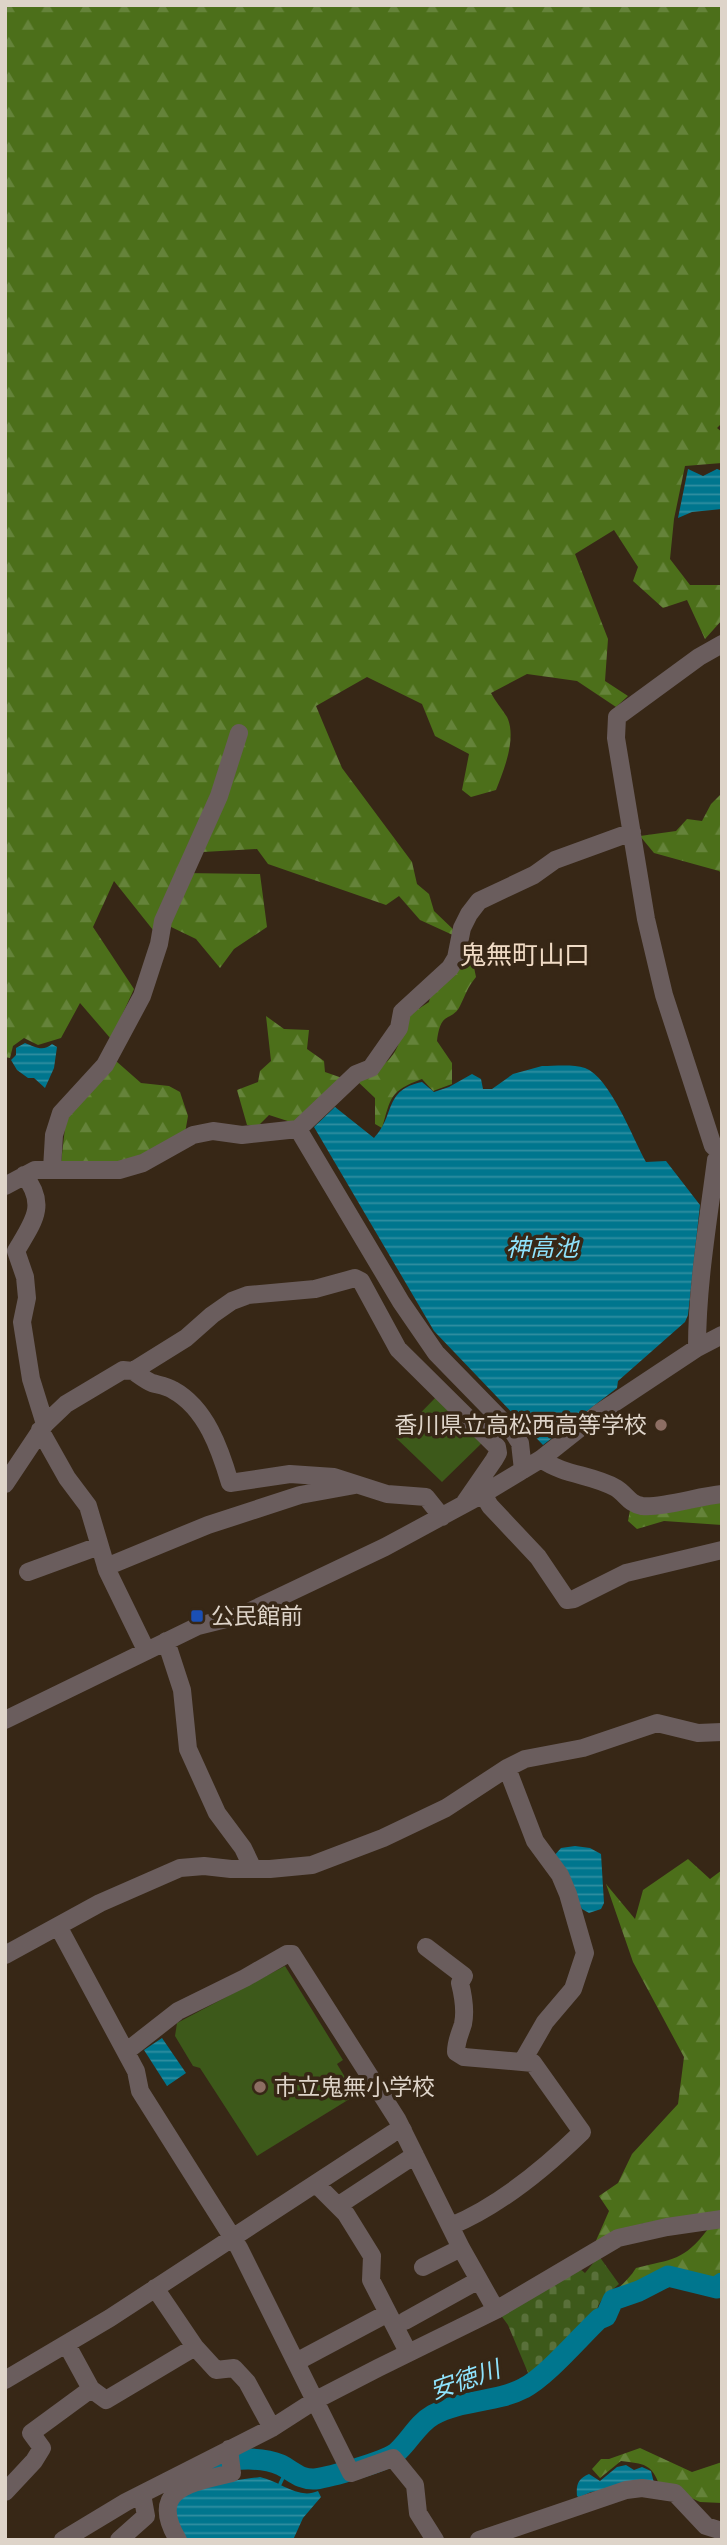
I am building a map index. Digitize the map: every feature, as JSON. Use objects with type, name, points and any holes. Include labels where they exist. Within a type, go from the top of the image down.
[{"type":"street","points":[[696,1348],[706,1233],[716,1160],[722,1152],[713,1146],[664,995],[646,919],[616,738],[617,717],[699,657],[722,644]]},
{"type":"street","points":[[52,1169],[54,1135],[61,1113],[104,1065],[142,996],[159,944],[163,921],[219,796],[239,733]]},
{"type":"street","points":[[5,1186],[36,1170],[119,1170],[143,1163],[193,1135],[213,1131],[242,1135],[298,1129],[356,1074],[371,1068],[399,1028],[401,1012],[450,968],[456,958],[462,928],[479,901],[534,874],[555,860],[632,832]]},
{"type":"street","points":[[298,1129],[401,1302],[436,1353],[513,1432],[520,1443],[523,1470]]},
{"type":"street","points":[[24,1175],[32,1184],[37,1199],[36,1214],[16,1251],[25,1277],[27,1298],[22,1322],[31,1379],[43,1427],[67,1478],[88,1506],[106,1567],[146,1650]]},
{"type":"street","points":[[133,1371],[186,1338],[232,1301],[248,1295],[315,1289],[355,1278],[361,1280],[398,1349],[497,1447],[498,1453],[494,1460],[464,1504]]},
{"type":"street","points":[[5,1720],[198,1626],[242,1615],[337,1571],[442,1517],[541,1459],[599,1413],[696,1348],[722,1335]]},
{"type":"street","points":[[5,1484],[43,1427],[66,1404],[123,1370],[133,1371],[149,1382],[171,1388],[185,1397],[206,1422],[220,1448],[230,1483],[290,1474],[334,1477],[387,1494],[426,1497],[442,1517]]},
{"type":"street","points":[[541,1459],[557,1470],[583,1475],[618,1489],[632,1504],[645,1506],[722,1494]]},
{"type":"street","points":[[106,1567],[208,1525],[300,1494],[358,1484]]},
{"type":"street","points":[[483,1494],[490,1506],[538,1557],[567,1600],[626,1573],[722,1550]]},
{"type":"street","points":[[28,1572],[99,1546]]},
{"type":"street","points":[[166,1641],[183,1690],[188,1749],[217,1813],[243,1848],[253,1869]]},
{"type":"street","points":[[5,1955],[100,1903],[180,1868],[204,1866],[253,1869],[312,1865],[383,1838],[446,1808],[525,1759],[583,1748],[657,1723],[698,1733],[722,1732]]},
{"type":"street","points":[[698,1733],[700,1737],[708,1740],[722,1739]]},
{"type":"street","points":[[507,1768],[535,1841],[559,1875],[568,1894],[585,1953],[573,1989],[545,2022],[522,2062]]},
{"type":"street","points":[[58,1926],[127,2051],[136,2071],[140,2091],[232,2237],[351,2473],[393,2458],[415,2485],[418,2513],[435,2540]]},
{"type":"street","points":[[426,1947],[464,1976],[460,1983],[464,2005],[463,2023],[456,2042],[456,2052],[464,2057],[533,2063],[582,2132],[532,2177],[468,2219],[451,2227]]},
{"type":"street","points":[[127,2051],[178,2011],[287,1954],[292,1954],[403,2130],[461,2248],[496,2310]]},
{"type":"street","points":[[5,2380],[67,2345],[393,2133],[403,2130]]},
{"type":"street","points":[[342,2203],[415,2155]]},
{"type":"street","points":[[316,2184],[346,2214],[372,2256],[371,2280],[408,2352]]},
{"type":"street","points":[[63,2540],[142,2494],[272,2428],[314,2402],[408,2352],[496,2310],[618,2238],[667,2227],[722,2220]]},
{"type":"street","points":[[423,2267],[461,2248]]},
{"type":"street","points":[[405,2320],[479,2280]]},
{"type":"street","points":[[155,2288],[195,2347],[216,2370],[234,2368],[247,2382],[272,2428]]},
{"type":"street","points":[[296,2362],[388,2313]]},
{"type":"street","points":[[67,2345],[91,2389],[106,2400],[195,2347]]},
{"type":"street","points":[[5,2492],[34,2461],[42,2448],[31,2433],[91,2389]]},
{"type":"street","points":[[178,2540],[168,2524],[166,2508],[170,2500],[179,2490],[197,2482],[232,2473],[229,2449]]},
{"type":"street","points":[[479,2540],[626,2490],[642,2488],[675,2493],[706,2526],[722,2531]]},
{"type":"street","points":[[119,2540],[146,2516],[142,2494]]},
{"type":"green space","points":[[5,5],[722,5],[722,423],[717,428],[722,432],[722,463],[685,466],[674,519],[670,559],[690,585],[722,585],[722,620],[705,639],[687,600],[663,608],[633,581],[638,567],[614,530],[575,554],[608,639],[605,681],[628,696],[616,707],[577,681],[527,674],[491,693],[510,725],[510,744],[496,790],[471,797],[462,790],[469,754],[435,736],[422,704],[367,677],[316,706],[342,768],[412,862],[417,884],[429,894],[434,911],[457,933],[455,936],[420,920],[399,896],[386,905],[268,864],[257,849],[203,852],[183,873],[260,874],[267,927],[234,949],[220,968],[196,939],[167,925],[153,930],[114,881],[93,927],[134,989],[111,1039],[80,1003],[61,1038],[38,1045],[24,1038],[13,1046],[10,1058],[5,1057]]},
{"type":"green space","points":[[722,793],[722,874],[654,853],[640,836],[676,831],[687,819],[702,821],[711,804]]},
{"type":"green space","points":[[469,943],[476,977],[457,1011],[441,1024],[437,1041],[452,1063],[452,1084],[433,1091],[422,1079],[403,1088],[390,1102],[382,1128],[375,1124],[375,1098],[355,1079],[375,1070],[390,1058],[399,1042],[403,1019],[429,1002],[432,988],[463,945]]},
{"type":"green space","points":[[266,1016],[284,1029],[309,1030],[307,1049],[324,1061],[325,1072],[345,1079],[297,1124],[269,1115],[258,1126],[247,1125],[237,1090],[258,1082],[260,1071],[271,1061]]},
{"type":"green space","points":[[116,1061],[141,1083],[169,1086],[180,1092],[188,1116],[185,1133],[142,1158],[108,1163],[61,1163],[66,1119]]},
{"type":"green space","points":[[438,1395],[485,1440],[442,1482],[396,1438]]},
{"type":"green space","points":[[722,1498],[722,1525],[664,1521],[637,1529],[628,1521],[630,1510]]},
{"type":"green space","points":[[688,1859],[710,1879],[722,1870],[722,2211],[641,2224],[595,2243],[609,2211],[599,2196],[618,2183],[632,2154],[678,2104],[684,2057],[633,1962],[606,1884],[635,1919],[643,1890]]},
{"type":"green space","points":[[285,1966],[343,2060],[337,2064],[356,2095],[257,2156],[200,2068],[193,2066],[175,2036],[177,2023]]},
{"type":"green space","points":[[722,2227],[722,2278],[712,2291],[674,2286],[655,2291],[601,2314],[599,2306],[636,2268],[676,2257],[692,2247],[708,2229]]},
{"type":"green space","points":[[599,2256],[619,2284],[600,2303],[597,2318],[531,2380],[508,2325],[500,2314],[579,2268],[585,2273]]},
{"type":"green space","points":[[640,2448],[692,2472],[722,2462],[722,2503],[700,2502],[674,2490],[660,2487],[654,2473],[641,2464],[621,2461],[600,2478],[592,2469],[601,2459],[609,2459]]},
{"type":"water","points":[[688,469],[703,476],[717,469],[722,471],[722,509],[692,512],[678,518]]},
{"type":"water","points":[[25,1043],[39,1048],[52,1044],[57,1047],[54,1068],[45,1088],[34,1078],[28,1078],[17,1070],[11,1060],[16,1055],[16,1048]]},
{"type":"water","name":"神高池","points":[[542,1066],[575,1066],[594,1074],[612,1096],[646,1162],[666,1161],[700,1205],[685,1322],[618,1381],[617,1388],[543,1445],[434,1331],[314,1127],[335,1107],[374,1138],[381,1129],[395,1097],[410,1086],[422,1082],[434,1092],[472,1074],[481,1079],[483,1089],[492,1089],[513,1074]]},
{"type":"water","points":[[561,1848],[590,1848],[601,1854],[604,1903],[601,1909],[589,1913],[582,1909],[553,1857]]},
{"type":"water","points":[[162,2038],[186,2073],[167,2086],[144,2050]]},
{"type":"water","points":[[626,2465],[634,2470],[642,2467],[651,2471],[654,2483],[591,2492],[582,2496],[582,2500],[577,2496],[578,2482],[585,2476],[589,2474],[600,2481],[617,2467]]},
{"type":"water","points":[[260,2477],[296,2492],[318,2491],[321,2497],[303,2518],[293,2540],[183,2540],[172,2521],[174,2506],[181,2498],[214,2484]]},
{"type":"waterway","name":"安徳川","points":[[213,2463],[265,2460],[310,2479],[369,2465],[396,2453],[422,2423],[433,2415],[456,2406],[513,2393],[533,2383],[599,2319],[606,2316],[613,2300],[639,2291],[668,2276],[717,2288],[722,2283]]},
{"type":"waterway","points":[[280,2484],[287,2469]]},
{"type":"place","name":"香川県立高松西高等学校","points":[[661,1425]]},
{"type":"place","name":"公民館前","points":[[197,1616]]},
{"type":"place","name":"市立鬼無小学校","points":[[260,2087]]},
{"type":"district","name":"鬼無町山口","points":[[525,955]]}]
